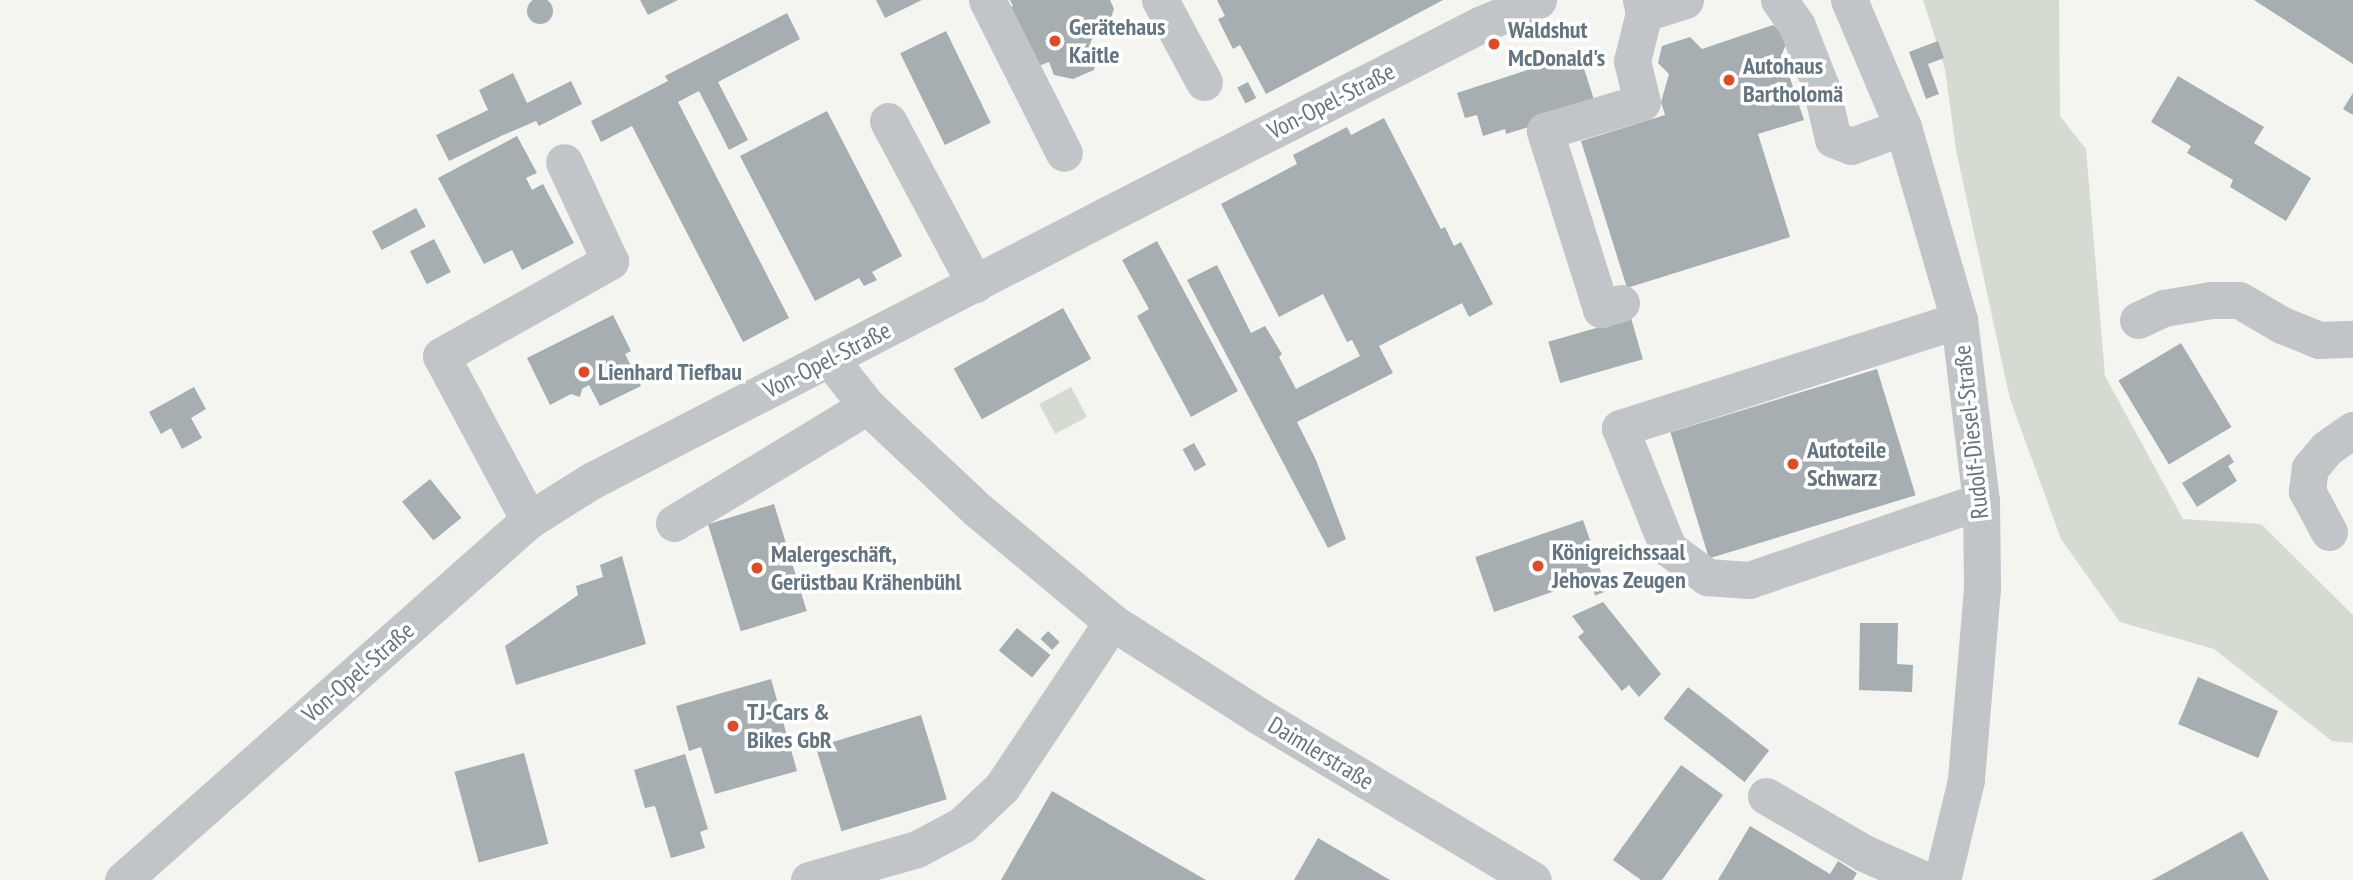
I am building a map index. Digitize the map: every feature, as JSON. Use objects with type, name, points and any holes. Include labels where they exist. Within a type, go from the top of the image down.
[{"type":"street","points":[[987,0],[1065,153]]},
{"type":"street","points":[[1160,0],[1204,82]]},
{"type":"street","name":"Von-Opel-Straße","points":[[123,880],[529,520],[591,481],[1482,24],[1538,0]]},
{"type":"street","points":[[1621,303],[1601,309],[1545,131],[1642,102],[1632,61],[1642,7],[1685,0]]},
{"type":"street","points":[[1779,0],[1797,26],[1821,87],[1833,139],[1851,146],[1903,127]]},
{"type":"street","name":"Rudolf-Diesel-Straße","points":[[1849,0],[1903,127],[1959,320],[1982,501],[1982,587],[1966,780],[1942,880]]},
{"type":"street","points":[[888,121],[975,284]]},
{"type":"street","points":[[529,520],[441,356],[610,261],[564,162]]},
{"type":"street","points":[[2138,320],[2164,308],[2211,300],[2238,300],[2282,325],[2319,341],[2353,339]]},
{"type":"street","points":[[1959,320],[1620,428],[1668,548],[1707,577],[1749,580],[1982,501]]},
{"type":"street","name":"Daimlerstraße","points":[[829,358],[867,406],[979,511],[1112,622],[1259,716],[1533,880]]},
{"type":"street","points":[[674,523],[867,406]]},
{"type":"street","points":[[2329,532],[2307,491],[2310,468],[2327,448],[2353,430]]},
{"type":"street","points":[[808,880],[917,849],[962,825],[1002,787],[1112,622]]},
{"type":"street","points":[[1766,796],[1864,853],[1925,880]]},
{"type":"shaded area","points":[[1923,0],[2059,0],[2060,116],[2086,149],[2105,376],[2183,519],[2261,524],[2353,615],[2353,743],[2332,741],[2214,649],[2120,622],[2061,539],[2010,399],[1956,150],[1945,69]]},
{"type":"shaded area","points":[[1071,387],[1087,417],[1055,434],[1039,404]]},
{"type":"building","points":[[540,-2],[549,2],[553,11],[549,20],[540,24],[531,20],[527,11],[531,2]]},
{"type":"building","points":[[640,0],[678,0],[648,15]]},
{"type":"building","points":[[876,0],[922,0],[885,18]]},
{"type":"building","name":"Gerätehaus Kaitle","points":[[1010,0],[1110,0],[1114,9],[1106,32],[1092,39],[1089,47],[1098,51],[1094,70],[1073,79],[1054,75],[1049,62],[1033,68],[1003,10],[1013,6]]},
{"type":"building","points":[[1217,0],[1443,0],[1266,94],[1240,45],[1233,49],[1218,19],[1225,16]]},
{"type":"building","points":[[2254,0],[2353,0],[2353,64]]},
{"type":"building","points":[[787,13],[800,39],[718,82],[748,140],[729,150],[699,91],[678,102],[789,318],[743,342],[632,126],[601,142],[591,121],[668,81],[665,76]]},
{"type":"building","points":[[1773,25],[1789,37],[1782,54],[1804,120],[1758,134],[1790,237],[1627,288],[1581,141],[1665,115],[1661,102],[1669,74],[1658,63],[1662,46],[1690,37],[1702,49]]},
{"type":"building","points":[[946,31],[991,123],[945,145],[900,53]]},
{"type":"building","points":[[1938,41],[1944,58],[1928,64],[1939,94],[1926,99],[1909,52]]},
{"type":"building","points":[[1579,53],[1596,106],[1506,134],[1505,129],[1483,136],[1477,115],[1465,118],[1457,93]]},
{"type":"building","points":[[513,73],[527,103],[571,81],[582,104],[539,126],[536,121],[449,161],[436,135],[488,110],[479,90]]},
{"type":"building","points":[[2178,76],[2264,127],[2254,143],[2311,178],[2286,221],[2230,187],[2233,180],[2187,153],[2191,146],[2151,122]]},
{"type":"building","points":[[1248,82],[1256,98],[1245,103],[1237,87]]},
{"type":"building","points":[[2353,93],[2353,115],[2343,109]]},
{"type":"building","points":[[827,111],[902,256],[872,272],[877,280],[864,286],[859,278],[815,301],[740,156]]},
{"type":"building","points":[[1384,118],[1441,229],[1445,227],[1454,246],[1461,242],[1493,304],[1469,317],[1462,303],[1379,346],[1393,373],[1297,422],[1316,460],[1346,539],[1328,548],[1187,280],[1217,265],[1251,333],[1265,326],[1282,354],[1279,357],[1296,389],[1360,356],[1352,340],[1347,342],[1323,294],[1279,317],[1221,204],[1297,164],[1293,155],[1347,127],[1351,135]]},
{"type":"building","points":[[517,136],[537,173],[526,178],[532,190],[543,184],[574,243],[522,270],[512,250],[484,264],[438,178]]},
{"type":"building","points":[[416,208],[426,227],[382,250],[372,231]]},
{"type":"building","points":[[434,239],[451,272],[427,284],[410,251]]},
{"type":"building","points":[[1157,241],[1238,391],[1191,417],[1137,316],[1149,309],[1122,260]]},
{"type":"building","points":[[1063,308],[1091,359],[982,419],[954,369]]},
{"type":"building","name":"Lienhard Tiefbau","points":[[613,315],[631,351],[625,354],[641,386],[600,406],[589,385],[582,389],[580,397],[571,394],[550,405],[527,358]]},
{"type":"building","points":[[1631,318],[1643,359],[1560,383],[1548,342]]},
{"type":"building","points":[[2181,343],[2231,427],[2169,465],[2118,381]]},
{"type":"building","name":"Autoteile Schwarz","points":[[1877,369],[1916,495],[1709,558],[1670,432]]},
{"type":"building","points":[[194,387],[206,409],[191,418],[202,438],[182,449],[171,428],[161,434],[149,412]]},
{"type":"building","points":[[1194,443],[1206,465],[1195,471],[1183,449]]},
{"type":"building","points":[[2229,454],[2234,462],[2228,466],[2237,481],[2197,507],[2182,483]]},
{"type":"building","points":[[430,479],[461,518],[433,541],[402,502]]},
{"type":"building","name":"Malergeschäft, Gerüstbau Krähenbühl","points":[[774,504],[807,611],[741,631],[708,524]]},
{"type":"building","name":"Königreichssaal Jehovas Zeugen","points":[[1583,520],[1602,575],[1494,612],[1475,557]]},
{"type":"building","points":[[622,556],[646,644],[516,685],[505,646],[578,595],[576,586],[603,577],[600,565]]},
{"type":"building","points":[[1605,582],[1608,590],[1595,595],[1592,587]]},
{"type":"building","points":[[1603,602],[1661,674],[1639,697],[1629,685],[1622,691],[1578,637],[1584,632],[1572,616]]},
{"type":"building","points":[[1860,623],[1898,623],[1897,664],[1913,665],[1912,692],[1859,690]]},
{"type":"building","points":[[1017,628],[1050,655],[1032,678],[999,651]]},
{"type":"building","points":[[1048,631],[1060,642],[1052,650],[1040,639]]},
{"type":"building","points":[[2198,677],[2278,711],[2258,758],[2178,724]]},
{"type":"building","name":"TJ-Cars & Bikes GbR","points":[[771,679],[797,771],[715,794],[701,747],[689,751],[676,706]]},
{"type":"building","points":[[1688,687],[1769,750],[1745,782],[1663,719]]},
{"type":"building","points":[[921,715],[947,799],[842,831],[816,747]]},
{"type":"building","points":[[524,753],[548,844],[479,862],[454,772]]},
{"type":"building","points":[[685,754],[708,829],[700,832],[705,848],[671,858],[655,806],[645,808],[634,770]]},
{"type":"building","points":[[1681,765],[1723,795],[1662,880],[1641,880],[1613,860]]},
{"type":"building","points":[[1052,791],[1145,845],[1206,880],[1001,880]]},
{"type":"building","points":[[1750,826],[1830,874],[1838,861],[1857,873],[1853,880],[1718,880]]},
{"type":"building","points":[[2242,831],[2269,880],[2152,880]]},
{"type":"building","points":[[1318,838],[1390,880],[1294,880]]},
{"type":"place","name":"Gerätehaus Kaitle","points":[[1055,41]]},
{"type":"place","name":"Waldshut McDonald's","points":[[1494,44]]},
{"type":"place","name":"Autohaus Bartholomä","points":[[1729,80]]},
{"type":"place","name":"Lienhard Tiefbau","points":[[584,372]]},
{"type":"place","name":"Autoteile Schwarz","points":[[1793,464]]},
{"type":"place","name":"Königreichssaal Jehovas Zeugen","points":[[1538,566]]},
{"type":"place","name":"Malergeschäft, Gerüstbau Krähenbühl","points":[[757,568]]},
{"type":"place","name":"TJ-Cars & Bikes GbR","points":[[733,726]]}]
